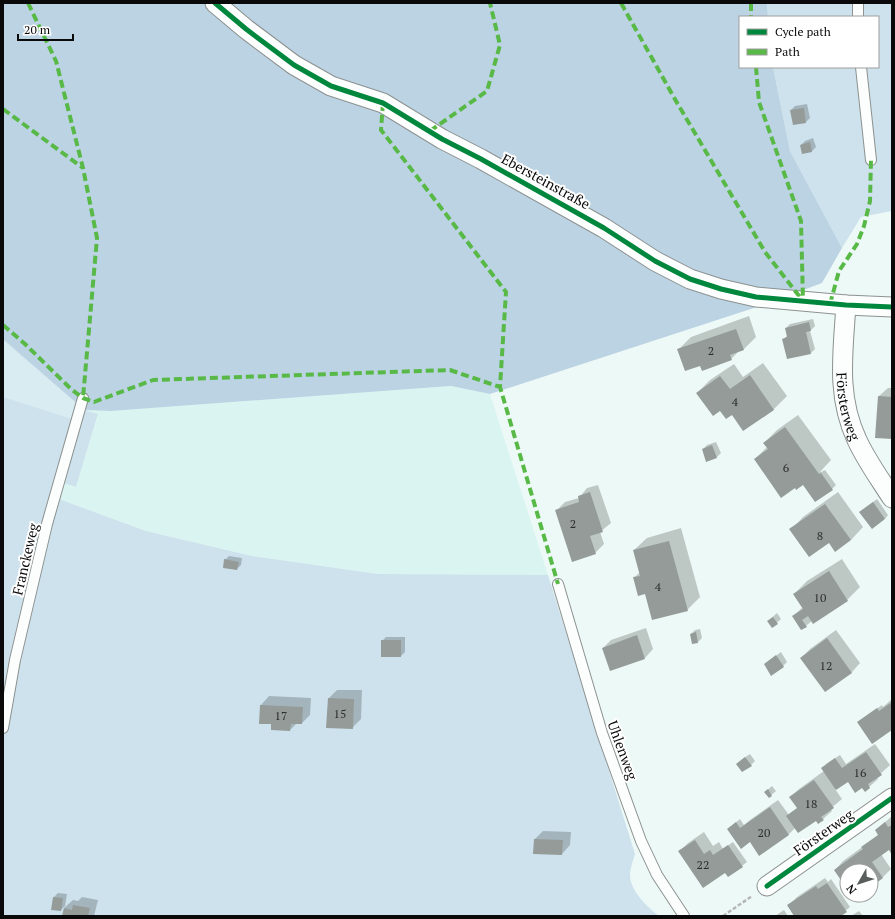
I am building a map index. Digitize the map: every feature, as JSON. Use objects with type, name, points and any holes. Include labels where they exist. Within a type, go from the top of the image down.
[{"type":"street","name":"Ebersteinstraße","points":[[215,3],[246,29],[294,64],[331,86],[383,103],[442,139],[481,159],[604,228],[655,261],[690,279],[721,289],[756,297],[846,305],[892,307]]},
{"type":"street","name":"Försterweg","points":[[846,305],[842,380],[846,410],[857,441],[892,498]]},
{"type":"street","name":"Försterweg","points":[[768,886],[892,798]]},
{"type":"lane","points":[[858,3],[858,16]]},
{"type":"lane","points":[[861,68],[871,160]]},
{"type":"lane","name":"Franckeweg","points":[[3,728],[15,660],[47,524],[83,398]]},
{"type":"lane","name":"Uhlenweg","points":[[558,584],[602,733],[641,841],[658,875],[684,916]]},
{"type":"path","points":[[723,916],[768,886]]},
{"type":"shaded area","points":[[3,3],[767,3],[768,16],[739,16],[739,68],[773,68],[790,151],[842,248],[822,283],[763,305],[490,394],[451,386],[111,411],[84,410],[3,339]]},
{"type":"shaded area","points":[[767,3],[892,3],[892,211],[861,217],[842,248],[790,151],[773,68],[879,68],[879,16],[768,16]]},
{"type":"shaded area","points":[[3,339],[84,410],[98,414],[76,487],[63,483],[59,499],[146,531],[252,556],[378,574],[548,575],[635,854],[630,873],[632,886],[644,903],[659,916],[3,916]]},
{"type":"shaded area","points":[[3,340],[80,406],[75,420],[3,397]]},
{"type":"shaded area","points":[[451,386],[490,394],[548,575],[378,574],[252,556],[146,531],[59,499],[63,483],[76,487],[98,415],[84,410],[111,411]]},
{"type":"building","points":[[804,108],[806,123],[793,125],[790,110]]},
{"type":"building","points":[[810,142],[812,152],[802,154],[800,145]]},
{"type":"building","points":[[809,322],[811,331],[806,332],[811,354],[787,359],[782,339],[787,337],[785,328]]},
{"type":"building","points":[[736,329],[744,350],[730,355],[732,360],[702,371],[700,366],[685,371],[677,349]]},
{"type":"building","points":[[750,375],[774,410],[743,431],[732,415],[726,419],[720,411],[713,416],[696,393],[720,376],[730,389]]},
{"type":"building","points":[[878,396],[892,397],[892,439],[875,438]]},
{"type":"building","points":[[785,427],[819,474],[821,473],[833,490],[815,502],[803,485],[796,490],[795,488],[781,498],[754,459],[768,449],[763,443]]},
{"type":"building","points":[[712,445],[717,458],[706,462],[702,449]]},
{"type":"building","points":[[590,492],[603,532],[590,536],[596,554],[572,562],[555,510],[579,502],[578,496]]},
{"type":"building","points":[[873,502],[885,519],[872,529],[859,512]]},
{"type":"building","points":[[825,504],[851,540],[835,552],[829,543],[809,557],[789,529]]},
{"type":"building","points":[[669,541],[688,611],[652,620],[645,594],[638,596],[633,577],[640,576],[633,550]]},
{"type":"building","points":[[224,559],[239,562],[237,570],[223,568]]},
{"type":"building","points":[[829,571],[848,601],[813,624],[808,616],[802,620],[807,627],[801,630],[792,616],[803,609],[793,594]]},
{"type":"building","points":[[773,617],[778,624],[772,628],[767,621]]},
{"type":"building","points":[[696,632],[698,643],[692,644],[690,634]]},
{"type":"building","points":[[637,635],[645,659],[610,671],[602,648]]},
{"type":"building","points":[[827,638],[852,673],[825,692],[800,658]]},
{"type":"building","points":[[381,640],[401,640],[401,657],[381,657]]},
{"type":"building","points":[[776,655],[784,667],[771,676],[764,664]]},
{"type":"building","points":[[328,698],[354,699],[353,729],[326,728]]},
{"type":"building","points":[[892,702],[892,730],[872,744],[857,722],[877,708],[879,711]]},
{"type":"building","points":[[260,705],[303,707],[302,724],[291,724],[290,731],[271,730],[271,724],[259,724]]},
{"type":"building","points":[[866,752],[882,775],[868,784],[870,788],[865,792],[862,788],[855,793],[848,782],[836,790],[821,768],[835,758],[842,768]]},
{"type":"building","points":[[745,757],[752,766],[742,772],[736,764]]},
{"type":"building","points":[[814,780],[834,808],[821,817],[824,820],[818,824],[816,821],[798,833],[786,816],[797,808],[789,797]]},
{"type":"building","points":[[768,789],[772,796],[769,798],[764,792]]},
{"type":"building","points":[[770,807],[789,835],[759,856],[750,842],[741,849],[727,829],[736,822],[740,828]]},
{"type":"building","points":[[885,822],[888,827],[892,825],[892,855],[889,850],[872,862],[873,863],[844,863],[863,849],[861,847],[878,835],[875,830]]},
{"type":"building","points":[[534,839],[563,840],[562,855],[533,854]]},
{"type":"building","points":[[695,840],[704,854],[710,850],[713,855],[728,845],[743,867],[728,877],[725,873],[703,888],[678,851]]},
{"type":"building","points":[[839,866],[839,877],[834,870]]},
{"type":"building","points":[[879,872],[883,878],[879,881]]},
{"type":"building","points":[[827,883],[839,900],[839,903],[841,903],[847,912],[841,916],[794,916],[787,905],[816,886],[818,889]]},
{"type":"building","points":[[53,897],[63,898],[61,911],[51,910]]},
{"type":"building","points":[[73,905],[90,908],[88,916],[62,916],[64,908],[72,910]]},
{"type":"marked path","points":[[28,3],[56,61],[83,168],[97,238],[83,398]]},
{"type":"marked path","points":[[430,131],[487,91],[500,45],[490,3]]},
{"type":"marked path","points":[[621,3],[676,101],[765,252],[803,301]]},
{"type":"marked path","points":[[751,3],[751,16]]},
{"type":"marked path","points":[[756,68],[759,102],[801,221],[803,301]]},
{"type":"marked path","points":[[383,103],[381,130],[506,292],[500,387],[558,584]]},
{"type":"marked path","points":[[3,109],[83,168]]},
{"type":"marked path","points":[[830,304],[839,271],[857,244],[864,226],[870,201],[871,160]]},
{"type":"marked path","points":[[3,325],[25,344],[71,389],[83,398],[94,402],[153,380],[450,370],[500,387]]},
{"type":"cycle path","points":[[215,3],[246,29],[294,65],[331,86],[383,103],[442,139],[481,159],[604,228],[655,261],[690,279],[721,289],[756,297],[846,305],[892,307]]},
{"type":"cycle path","points":[[767,886],[892,798]]}]
